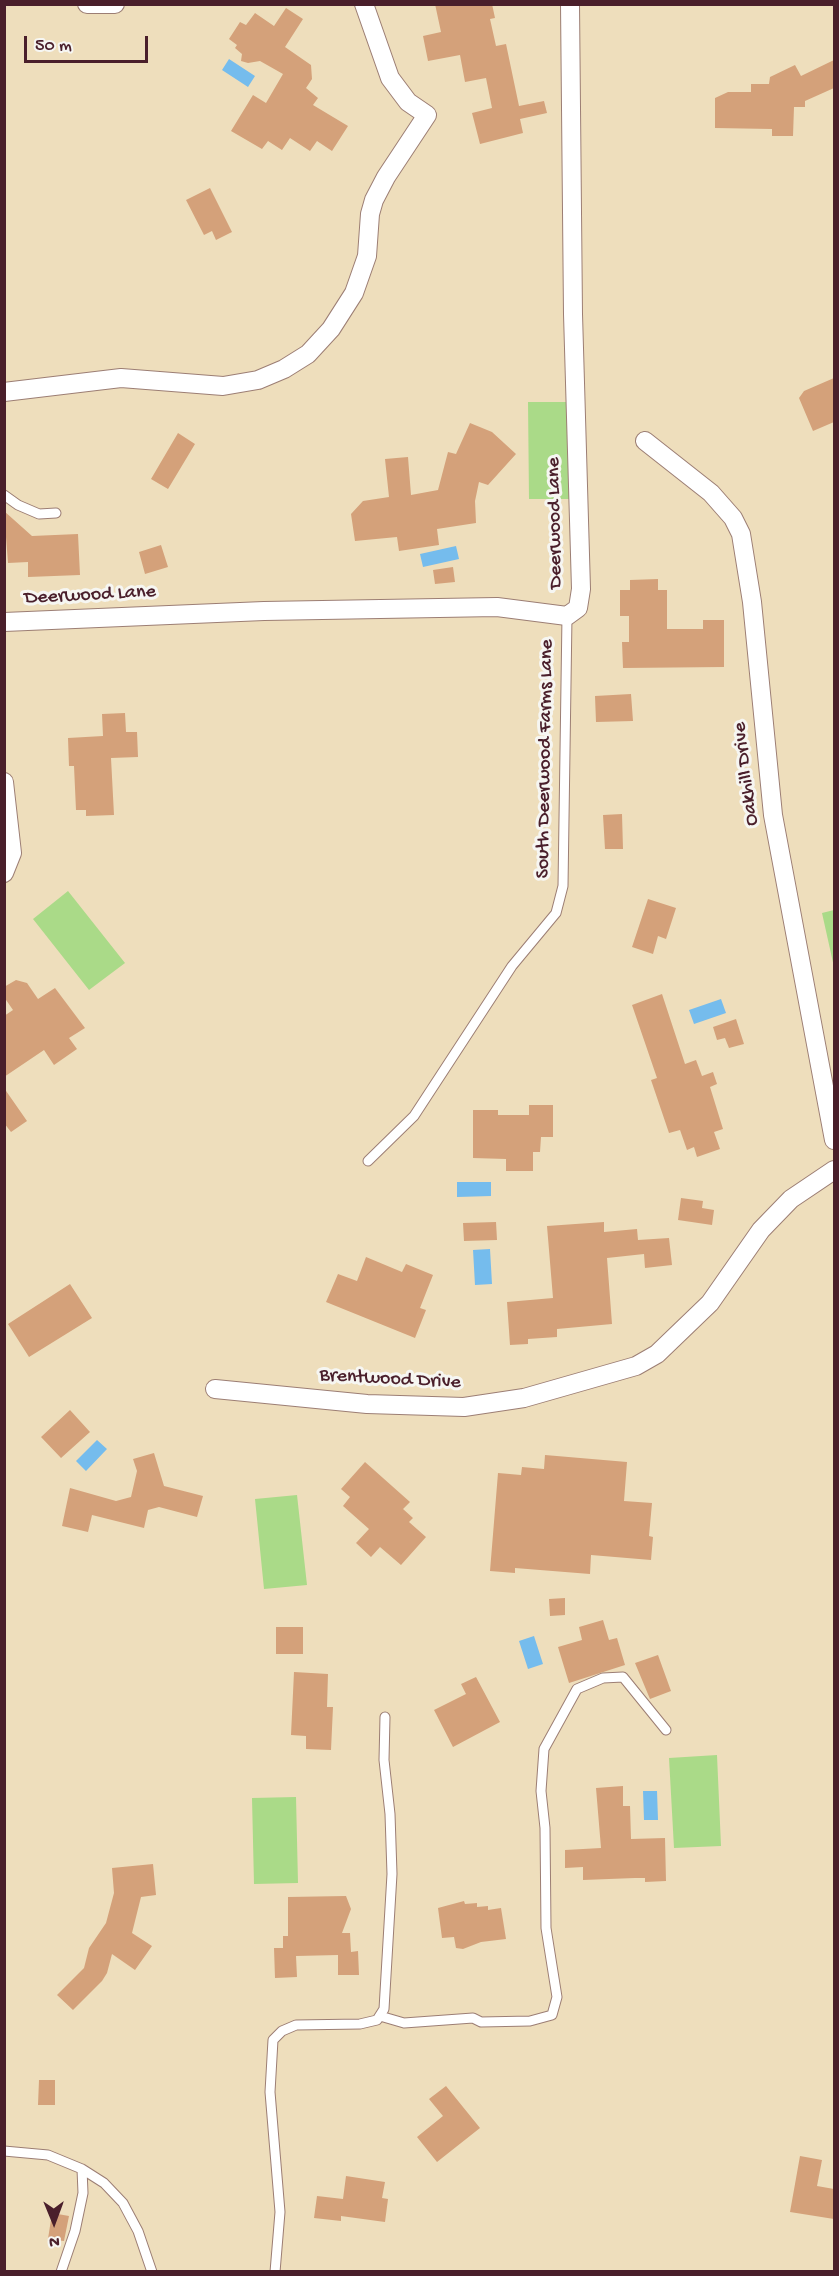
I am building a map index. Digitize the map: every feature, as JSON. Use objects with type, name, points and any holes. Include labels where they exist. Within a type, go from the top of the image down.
[{"type":"street","points":[[87,4],[115,4]]},
{"type":"street","points":[[4,392],[121,378],[223,386],[258,380],[284,369],[308,354],[331,329],[354,293],[367,256],[370,214],[374,200],[386,177],[427,116],[408,102],[390,78],[364,4]]},
{"type":"street","name":"Deerwood Lane","points":[[4,622],[229,613],[497,607],[567,616],[578,608],[581,589],[572,281],[570,4]]},
{"type":"street","name":"Oakhill Drive","points":[[645,441],[711,493],[733,518],[741,534],[752,602],[773,815],[834,1140]]},
{"type":"street","points":[[4,782],[12,853],[4,873]]},
{"type":"street","name":"Brentwood Drive","points":[[215,1389],[367,1404],[464,1407],[524,1398],[636,1366],[657,1354],[710,1302],[761,1230],[791,1199],[834,1170]]},
{"type":"lane","points":[[4,495],[18,505],[39,514],[56,513]]},
{"type":"lane","name":"South Deerwood Farms Lane","points":[[368,1161],[414,1116],[512,966],[556,913],[563,886],[567,616]]},
{"type":"lane","points":[[380,2016],[404,2024],[473,2018],[481,2022],[530,2021],[552,2015],[556,2010],[557,1997],[546,1928],[544,1862],[546,1828],[541,1791],[544,1749],[577,1689],[603,1678],[623,1677],[666,1730]]},
{"type":"lane","points":[[275,2271],[280,2212],[270,2092],[273,2040],[282,2031],[296,2025],[360,2025],[376,2020],[384,2009],[392,1874],[390,1814],[384,1760],[385,1717]]},
{"type":"lane","points":[[4,2151],[48,2155],[82,2169],[104,2183],[123,2203],[138,2231],[152,2271]]},
{"type":"lane","points":[[61,2271],[83,2193],[82,2169]]},
{"type":"green space","points":[[528,402],[569,402],[570,499],[529,499]]},
{"type":"green space","points":[[68,891],[125,963],[89,990],[33,919]]},
{"type":"green space","points":[[834,910],[834,967],[822,913]]},
{"type":"green space","points":[[297,1495],[307,1585],[264,1589],[255,1499]]},
{"type":"green space","points":[[717,1755],[721,1846],[674,1848],[669,1758]]},
{"type":"green space","points":[[296,1797],[298,1883],[254,1884],[252,1798]]},
{"type":"water","points":[[229,59],[255,76],[248,87],[222,70]]},
{"type":"water","points":[[456,546],[459,559],[423,567],[420,554]]},
{"type":"water","points":[[721,999],[726,1013],[694,1024],[689,1010]]},
{"type":"water","points":[[457,1182],[491,1182],[491,1196],[457,1197]]},
{"type":"water","points":[[490,1249],[492,1284],[475,1285],[473,1250]]},
{"type":"water","points":[[97,1440],[107,1449],[86,1471],[76,1461]]},
{"type":"water","points":[[534,1636],[543,1664],[528,1669],[519,1641]]},
{"type":"water","points":[[643,1791],[657,1791],[658,1820],[644,1820]]},
{"type":"building","points":[[435,4],[492,4],[495,18],[490,19],[496,46],[506,44],[519,106],[544,101],[547,113],[520,119],[523,133],[480,144],[472,113],[492,108],[486,78],[465,82],[460,55],[428,61],[423,36],[441,32]]},
{"type":"building","points":[[286,8],[303,19],[285,47],[311,65],[312,79],[306,88],[318,98],[313,105],[348,126],[332,151],[317,141],[310,151],[290,138],[282,150],[268,141],[262,149],[231,131],[253,95],[266,103],[283,74],[260,61],[248,63],[241,61],[242,54],[235,48],[237,45],[229,39],[240,22],[246,25],[255,13],[274,26]]},
{"type":"building","points":[[834,60],[834,88],[805,101],[805,107],[794,107],[793,136],[772,136],[772,129],[715,128],[715,98],[728,92],[751,92],[751,84],[769,84],[770,77],[795,65],[801,76]]},
{"type":"building","points":[[210,188],[232,232],[216,240],[212,231],[204,235],[186,200]]},
{"type":"building","points":[[834,378],[834,422],[813,431],[799,398],[804,391]]},
{"type":"building","points":[[470,423],[492,432],[516,454],[488,485],[479,482],[475,501],[476,523],[437,529],[439,545],[399,551],[397,537],[355,541],[351,514],[363,501],[389,497],[385,459],[408,457],[411,495],[438,490],[448,452],[456,454]]},
{"type":"building","points":[[178,433],[195,444],[168,489],[151,479]]},
{"type":"building","points":[[4,511],[32,536],[78,534],[80,575],[28,577],[28,562],[8,563]]},
{"type":"building","points":[[161,545],[168,567],[145,574],[139,552]]},
{"type":"building","points":[[453,567],[455,582],[435,584],[433,570]]},
{"type":"building","points":[[658,579],[658,590],[667,590],[667,629],[703,629],[703,620],[724,620],[724,667],[623,668],[622,642],[629,642],[629,616],[620,616],[620,590],[630,590],[630,580]]},
{"type":"building","points":[[631,694],[633,721],[596,722],[595,696]]},
{"type":"building","points":[[125,713],[126,732],[137,732],[138,757],[111,758],[114,815],[86,816],[86,810],[76,810],[74,766],[69,766],[68,738],[103,736],[102,714]]},
{"type":"building","points":[[622,814],[623,849],[605,849],[603,815]]},
{"type":"building","points":[[648,899],[676,908],[666,939],[658,936],[653,954],[632,947]]},
{"type":"building","points":[[16,980],[27,983],[38,999],[55,988],[85,1028],[69,1038],[77,1049],[54,1065],[44,1050],[4,1077],[4,1016],[13,1010],[4,997],[4,987]]},
{"type":"building","points":[[662,994],[685,1064],[696,1060],[702,1076],[713,1072],[717,1084],[710,1087],[723,1129],[714,1132],[720,1149],[697,1157],[694,1147],[687,1150],[680,1130],[669,1133],[651,1080],[657,1078],[632,1005]]},
{"type":"building","points":[[736,1019],[744,1044],[729,1048],[725,1038],[717,1040],[713,1027]]},
{"type":"building","points":[[4,1088],[27,1121],[11,1132],[4,1123]]},
{"type":"building","points":[[529,1105],[553,1105],[553,1137],[541,1137],[540,1152],[533,1152],[533,1171],[506,1171],[506,1159],[473,1158],[473,1110],[498,1110],[498,1115],[529,1115]]},
{"type":"building","points":[[681,1198],[703,1201],[702,1208],[714,1210],[712,1225],[678,1220]]},
{"type":"building","points":[[496,1222],[497,1240],[464,1241],[463,1223]]},
{"type":"building","points":[[604,1222],[604,1232],[637,1229],[638,1240],[669,1238],[672,1265],[645,1268],[644,1254],[607,1258],[612,1324],[557,1329],[557,1337],[528,1339],[528,1344],[510,1345],[507,1302],[553,1298],[547,1226]]},
{"type":"building","points":[[366,1257],[402,1272],[406,1264],[433,1275],[420,1308],[426,1310],[415,1338],[326,1302],[338,1274],[357,1281]]},
{"type":"building","points":[[70,1284],[92,1318],[29,1357],[8,1324]]},
{"type":"building","points":[[70,1410],[90,1432],[61,1458],[41,1437]]},
{"type":"building","points":[[154,1453],[164,1486],[203,1496],[197,1517],[159,1507],[148,1510],[144,1528],[92,1515],[88,1532],[62,1526],[70,1488],[116,1501],[131,1497],[137,1471],[133,1459]]},
{"type":"building","points":[[545,1455],[627,1462],[624,1501],[652,1503],[649,1536],[653,1537],[651,1560],[591,1555],[590,1574],[515,1568],[515,1573],[490,1571],[498,1473],[521,1475],[522,1467],[544,1469]]},
{"type":"building","points":[[365,1462],[410,1502],[403,1509],[413,1518],[409,1522],[426,1537],[401,1565],[380,1547],[371,1557],[356,1543],[369,1529],[343,1506],[350,1497],[341,1489]]},
{"type":"building","points":[[565,1598],[565,1615],[550,1616],[549,1599]]},
{"type":"building","points":[[603,1620],[609,1640],[617,1638],[625,1665],[569,1683],[558,1647],[582,1640],[579,1627]]},
{"type":"building","points":[[276,1627],[303,1627],[303,1654],[276,1654]]},
{"type":"building","points":[[658,1655],[671,1691],[650,1699],[635,1663]]},
{"type":"building","points":[[294,1672],[328,1674],[327,1707],[333,1707],[331,1750],[306,1749],[306,1736],[291,1735]]},
{"type":"building","points":[[476,1677],[500,1722],[453,1747],[434,1710],[466,1694],[461,1684]]},
{"type":"building","points":[[623,1786],[623,1806],[630,1806],[631,1839],[665,1838],[666,1881],[645,1882],[645,1878],[583,1880],[583,1867],[565,1868],[565,1850],[601,1848],[596,1788]]},
{"type":"building","points":[[153,1864],[156,1895],[141,1897],[132,1933],[152,1946],[135,1970],[112,1954],[107,1973],[102,1981],[73,2010],[57,1995],[84,1968],[89,1948],[106,1923],[114,1893],[112,1868]]},
{"type":"building","points":[[346,1896],[351,1909],[342,1933],[350,1933],[351,1952],[358,1951],[359,1975],[338,1975],[338,1955],[296,1956],[297,1977],[275,1978],[274,1948],[283,1948],[283,1936],[288,1936],[288,1897]]},
{"type":"building","points":[[464,1901],[465,1904],[477,1903],[477,1907],[488,1906],[488,1910],[501,1908],[506,1939],[481,1942],[463,1949],[456,1948],[454,1937],[442,1938],[438,1908]]},
{"type":"building","points":[[39,2080],[55,2080],[55,2105],[38,2105]]},
{"type":"building","points":[[446,2086],[480,2128],[437,2162],[417,2137],[443,2116],[429,2099]]},
{"type":"building","points":[[800,2156],[822,2160],[817,2186],[834,2189],[834,2219],[790,2212]]},
{"type":"building","points":[[346,2176],[385,2182],[382,2198],[388,2199],[385,2222],[341,2216],[341,2221],[314,2218],[317,2196],[343,2199]]},
{"type":"building","points":[[52,2213],[69,2216],[64,2241],[48,2239]]}]
